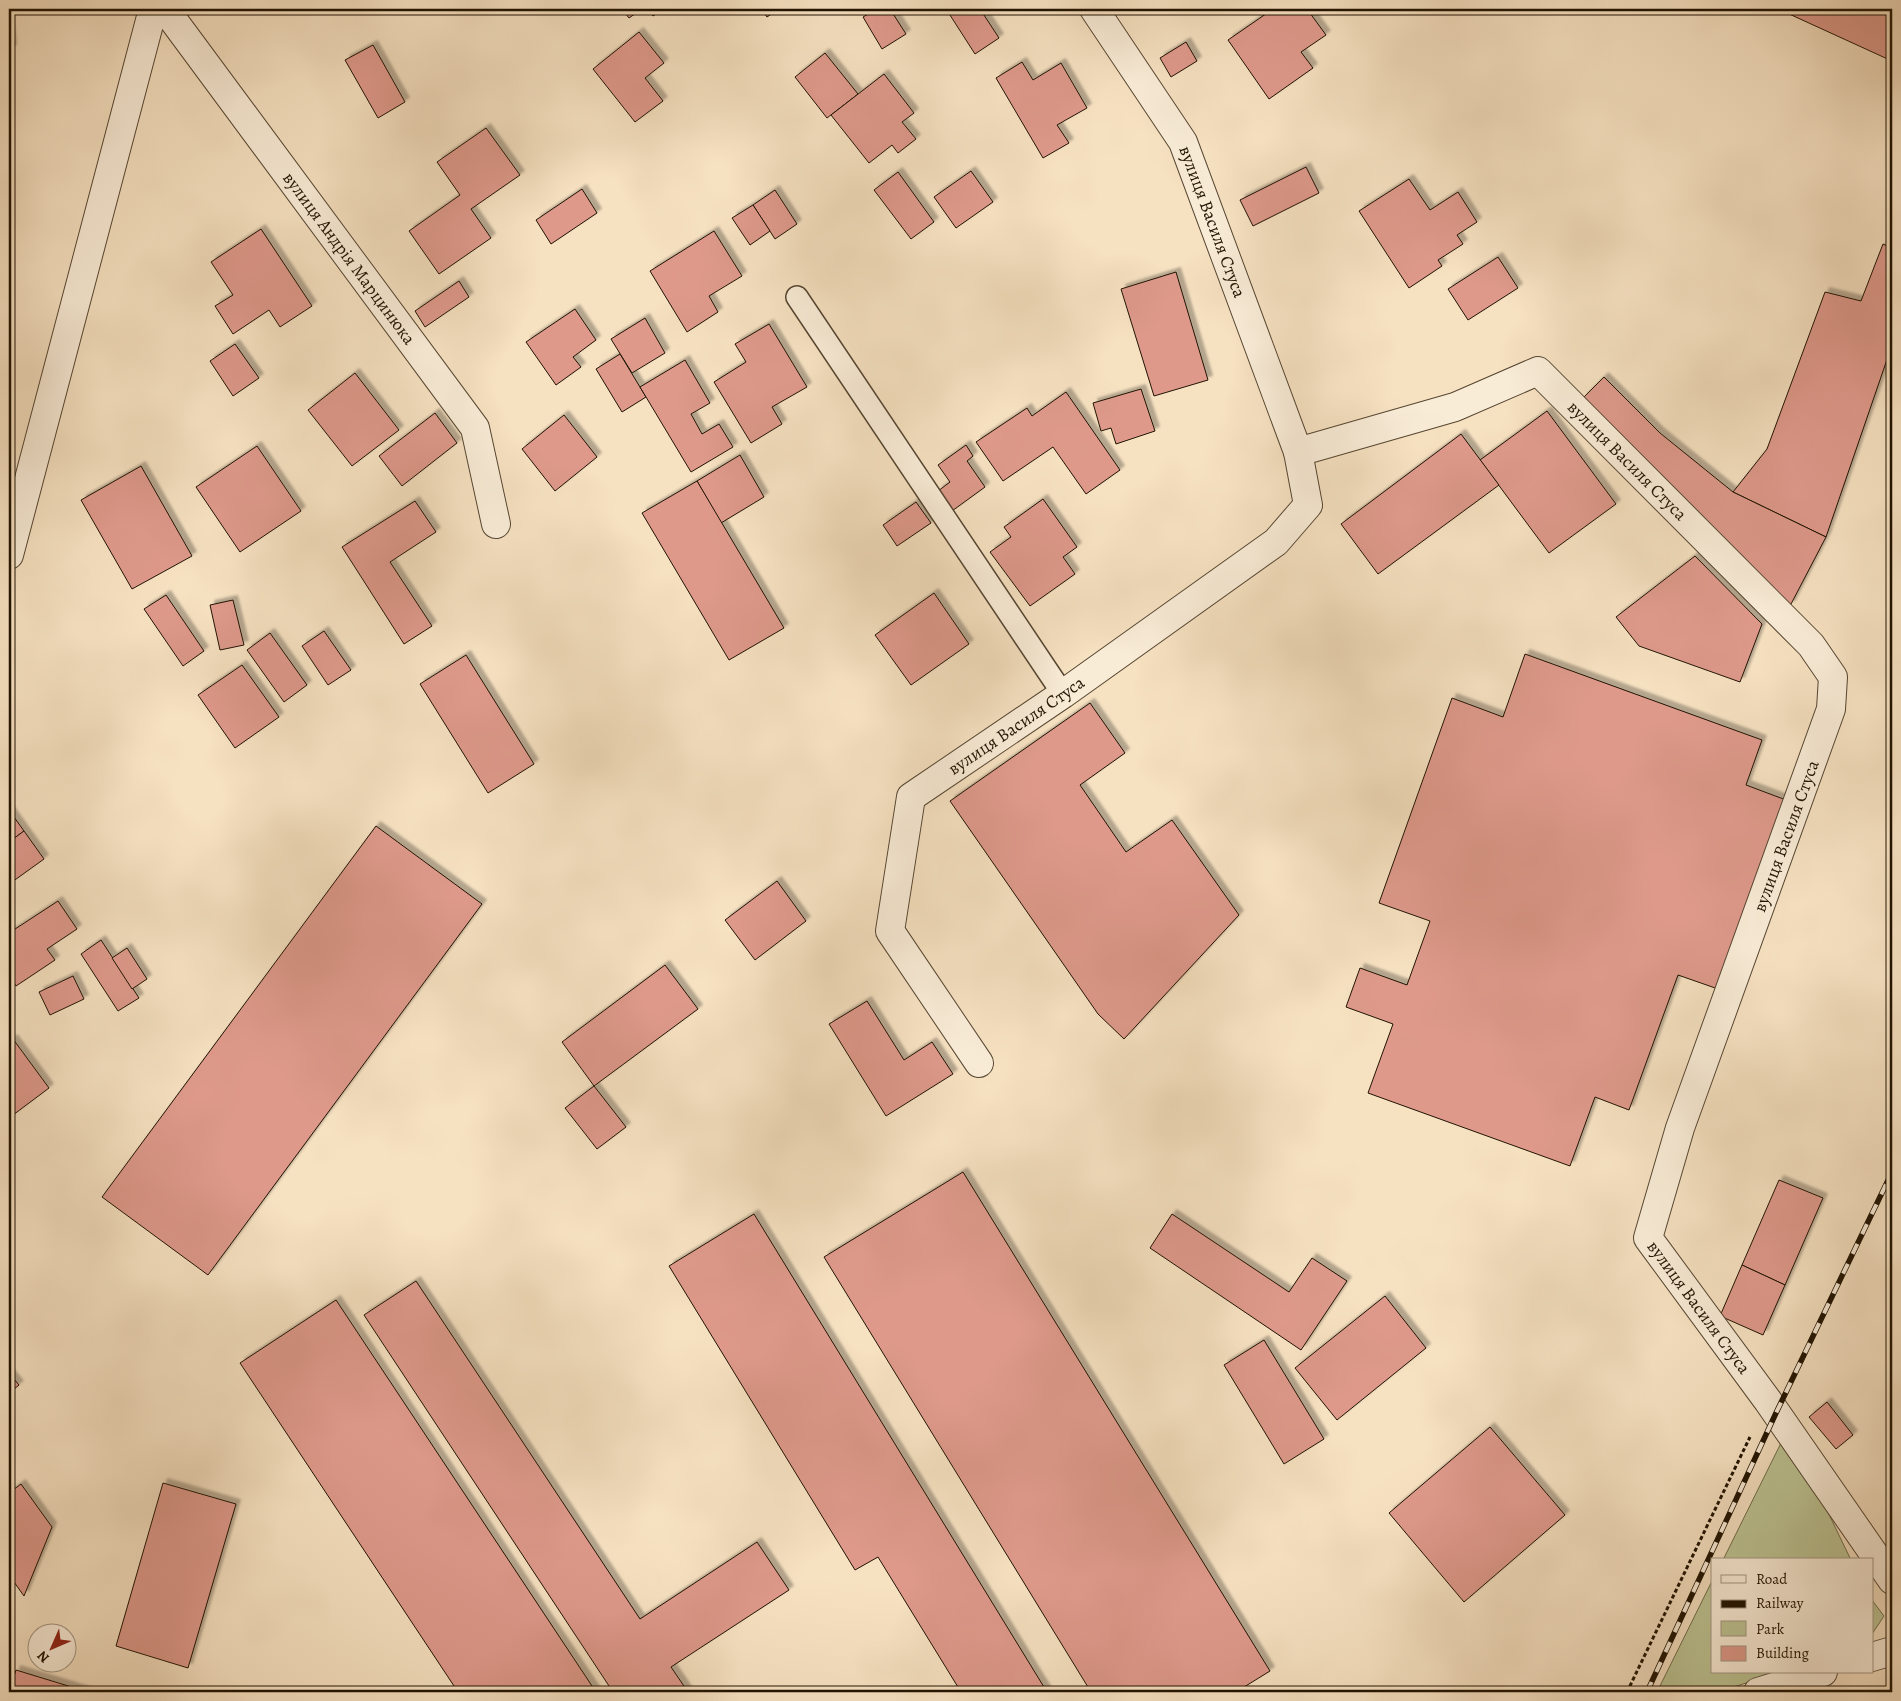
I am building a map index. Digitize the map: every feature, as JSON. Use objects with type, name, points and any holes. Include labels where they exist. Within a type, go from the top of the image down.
[{"type":"street","points":[[9,555],[153,9]]},
{"type":"street","name":"вулиця Андрія Марцинюка","points":[[165,9],[475,428],[496,524]]},
{"type":"street","name":"вулиця Василя Стуса","points":[[979,1063],[890,931],[911,797],[1063,694],[1276,542],[1308,505],[1298,452],[1183,142],[1094,9]]},
{"type":"street","name":"вулиця Василя Стуса","points":[[1298,452],[1455,407],[1538,371],[1811,645],[1833,678],[1831,709],[1680,1128],[1648,1238],[1768,1401],[1892,1580]]},
{"type":"street","points":[[1874,1656],[1892,1651]]},
{"type":"street","points":[[1758,1692],[1816,1674]]},
{"type":"lane","points":[[797,297],[1063,694]]},
{"type":"path","points":[[1627,1692],[1768,1401]]},
{"type":"green space","points":[[1781,1443],[1823,1502],[1850,1558],[1724,1558]]},
{"type":"green space","points":[[1711,1583],[1711,1674],[1773,1674],[1719,1692],[1657,1692]]},
{"type":"green space","points":[[1874,1603],[1884,1616],[1874,1631]]},
{"type":"building","points":[[622,9],[642,9],[629,18]]},
{"type":"building","points":[[647,9],[664,9],[653,16]]},
{"type":"building","points":[[761,9],[779,9],[767,17]]},
{"type":"building","points":[[877,9],[890,9],[906,34],[882,49],[863,17]]},
{"type":"building","points":[[953,9],[980,9],[999,38],[975,54],[948,12]]},
{"type":"building","points":[[1273,9],[1307,9],[1326,35],[1301,52],[1313,68],[1269,99],[1228,40]]},
{"type":"building","points":[[1788,9],[1892,9],[1892,61],[1787,13]]},
{"type":"building","points":[[9,23],[12,49],[9,50]]},
{"type":"building","points":[[639,32],[664,63],[645,78],[663,101],[635,122],[593,69]]},
{"type":"building","points":[[1186,42],[1197,61],[1171,77],[1160,58]]},
{"type":"building","points":[[373,45],[405,102],[378,118],[345,60]]},
{"type":"building","points":[[825,53],[858,94],[827,118],[795,77]]},
{"type":"building","points":[[1022,62],[1033,80],[1061,63],[1087,108],[1057,125],[1069,143],[1043,158],[996,78]]},
{"type":"building","points":[[884,74],[914,113],[902,122],[916,139],[898,153],[892,145],[869,163],[831,115]]},
{"type":"building","points":[[486,128],[520,175],[471,209],[491,238],[439,274],[409,231],[460,195],[437,162]]},
{"type":"building","points":[[1306,167],[1319,193],[1253,226],[1240,200]]},
{"type":"building","points":[[971,171],[993,202],[956,228],[934,197]]},
{"type":"building","points":[[898,172],[934,222],[911,239],[874,190]]},
{"type":"building","points":[[1409,179],[1430,210],[1458,192],[1477,222],[1457,235],[1463,244],[1438,260],[1442,266],[1409,288],[1359,211]]},
{"type":"building","points":[[582,189],[597,213],[551,244],[536,220]]},
{"type":"building","points":[[775,190],[797,224],[775,239],[753,205]]},
{"type":"building","points":[[753,205],[770,231],[750,245],[732,218]]},
{"type":"building","points":[[261,229],[312,306],[280,327],[269,310],[233,334],[215,306],[233,295],[211,262]]},
{"type":"building","points":[[714,231],[742,276],[709,296],[718,312],[687,332],[650,271]]},
{"type":"building","points":[[1883,244],[1892,248],[1892,345],[1826,537],[1733,492],[1767,449],[1825,292],[1861,301]]},
{"type":"building","points":[[1498,257],[1518,288],[1468,320],[1448,289]]},
{"type":"building","points":[[1176,272],[1208,380],[1154,396],[1121,289]]},
{"type":"building","points":[[459,281],[469,297],[425,327],[415,311]]},
{"type":"building","points":[[575,309],[596,340],[573,357],[581,367],[556,385],[526,342]]},
{"type":"building","points":[[645,318],[665,353],[632,373],[611,339]]},
{"type":"building","points":[[769,324],[807,387],[772,407],[782,424],[751,443],[714,382],[746,362],[735,344]]},
{"type":"building","points":[[235,344],[259,378],[233,396],[210,361]]},
{"type":"building","points":[[620,354],[646,397],[622,412],[596,369]]},
{"type":"building","points":[[685,360],[710,403],[691,414],[702,434],[719,424],[733,447],[691,472],[640,387]]},
{"type":"building","points":[[355,373],[399,430],[352,466],[308,410]]},
{"type":"building","points":[[1604,377],[1660,433],[1733,492],[1826,537],[1790,606],[1583,398]]},
{"type":"building","points":[[1141,389],[1155,431],[1116,444],[1111,428],[1101,431],[1093,403]]},
{"type":"building","points":[[1066,392],[1120,470],[1086,494],[1053,447],[1003,481],[976,442],[1027,408],[1032,416]]},
{"type":"building","points":[[1547,411],[1616,504],[1549,553],[1480,460]]},
{"type":"building","points":[[435,413],[457,443],[402,486],[379,456]]},
{"type":"building","points":[[564,415],[597,457],[555,491],[522,449]]},
{"type":"building","points":[[1461,434],[1499,485],[1378,574],[1341,524]]},
{"type":"building","points":[[966,445],[973,456],[967,461],[985,487],[952,511],[938,491],[950,482],[938,465]]},
{"type":"building","points":[[257,446],[301,511],[240,552],[196,487]]},
{"type":"building","points":[[740,455],[764,497],[721,523],[697,481]]},
{"type":"building","points":[[141,466],[192,556],[132,589],[81,500]]},
{"type":"building","points":[[697,481],[784,628],[729,660],[642,513]]},
{"type":"building","points":[[1043,499],[1077,547],[1063,557],[1075,574],[1030,606],[990,552],[1011,537],[1004,527]]},
{"type":"building","points":[[415,501],[436,532],[390,562],[432,626],[404,644],[342,547]]},
{"type":"building","points":[[916,502],[931,523],[897,546],[883,525]]},
{"type":"building","points":[[1695,556],[1762,624],[1740,682],[1639,646],[1616,617]]},
{"type":"building","points":[[934,593],[969,644],[911,685],[875,635]]},
{"type":"building","points":[[166,595],[204,651],[183,666],[144,609]]},
{"type":"building","points":[[233,600],[244,645],[220,650],[210,605]]},
{"type":"building","points":[[324,631],[351,670],[328,685],[302,646]]},
{"type":"building","points":[[270,633],[307,685],[284,702],[247,650]]},
{"type":"building","points":[[1525,654],[1762,740],[1746,785],[1786,800],[1718,989],[1678,975],[1629,1110],[1595,1097],[1570,1166],[1368,1093],[1393,1024],[1346,1007],[1360,968],[1407,985],[1430,921],[1379,903],[1452,698],[1503,717]]},
{"type":"building","points":[[466,655],[534,764],[488,793],[420,684]]},
{"type":"building","points":[[242,665],[279,717],[235,748],[198,695]]},
{"type":"building","points":[[1090,703],[1125,753],[1080,785],[1126,852],[1172,820],[1239,915],[1124,1039],[1098,1014],[950,801]]},
{"type":"building","points":[[9,810],[24,831],[9,842]]},
{"type":"building","points":[[376,826],[482,904],[208,1275],[102,1197]]},
{"type":"building","points":[[24,831],[44,859],[12,882],[9,877],[9,842]]},
{"type":"building","points":[[777,881],[806,921],[755,960],[725,920]]},
{"type":"building","points":[[58,901],[77,929],[47,949],[55,960],[16,986],[9,975],[9,933]]},
{"type":"building","points":[[101,940],[139,998],[118,1011],[81,954]]},
{"type":"building","points":[[127,948],[147,979],[132,989],[112,958]]},
{"type":"building","points":[[665,965],[698,1009],[594,1086],[562,1042]]},
{"type":"building","points":[[73,976],[84,999],[50,1015],[39,992]]},
{"type":"building","points":[[867,1001],[904,1060],[932,1042],[953,1074],[886,1116],[829,1024]]},
{"type":"building","points":[[13,1039],[49,1088],[9,1118],[9,1042]]},
{"type":"building","points":[[594,1086],[626,1127],[597,1149],[565,1108]]},
{"type":"building","points":[[963,1172],[1270,1671],[1236,1692],[1091,1692],[824,1257]]},
{"type":"building","points":[[1779,1180],[1823,1198],[1785,1285],[1742,1265]]},
{"type":"building","points":[[754,1214],[1047,1692],[961,1692],[878,1557],[855,1570],[669,1266]]},
{"type":"building","points":[[1172,1214],[1289,1292],[1312,1258],[1347,1281],[1301,1350],[1150,1248]]},
{"type":"building","points":[[1742,1265],[1785,1285],[1763,1335],[1720,1316]]},
{"type":"building","points":[[416,1281],[640,1619],[757,1542],[789,1590],[671,1667],[688,1692],[613,1692],[364,1315]]},
{"type":"building","points":[[1385,1296],[1426,1348],[1337,1420],[1295,1368]]},
{"type":"building","points":[[336,1300],[596,1692],[458,1692],[240,1363]]},
{"type":"building","points":[[1264,1340],[1324,1439],[1284,1464],[1224,1365]]},
{"type":"building","points":[[9,1373],[19,1385],[9,1393]]},
{"type":"building","points":[[1827,1402],[1853,1435],[1836,1449],[1809,1417]]},
{"type":"building","points":[[1490,1427],[1565,1515],[1464,1602],[1389,1513]]},
{"type":"building","points":[[163,1483],[236,1504],[188,1668],[116,1646]]},
{"type":"building","points":[[21,1484],[52,1527],[24,1596],[9,1575],[9,1493]]},
{"type":"building","points":[[16,1670],[88,1692],[9,1692]]},
{"type":"railway","points":[[1647,1692],[1776,1413],[1892,1172]]}]
